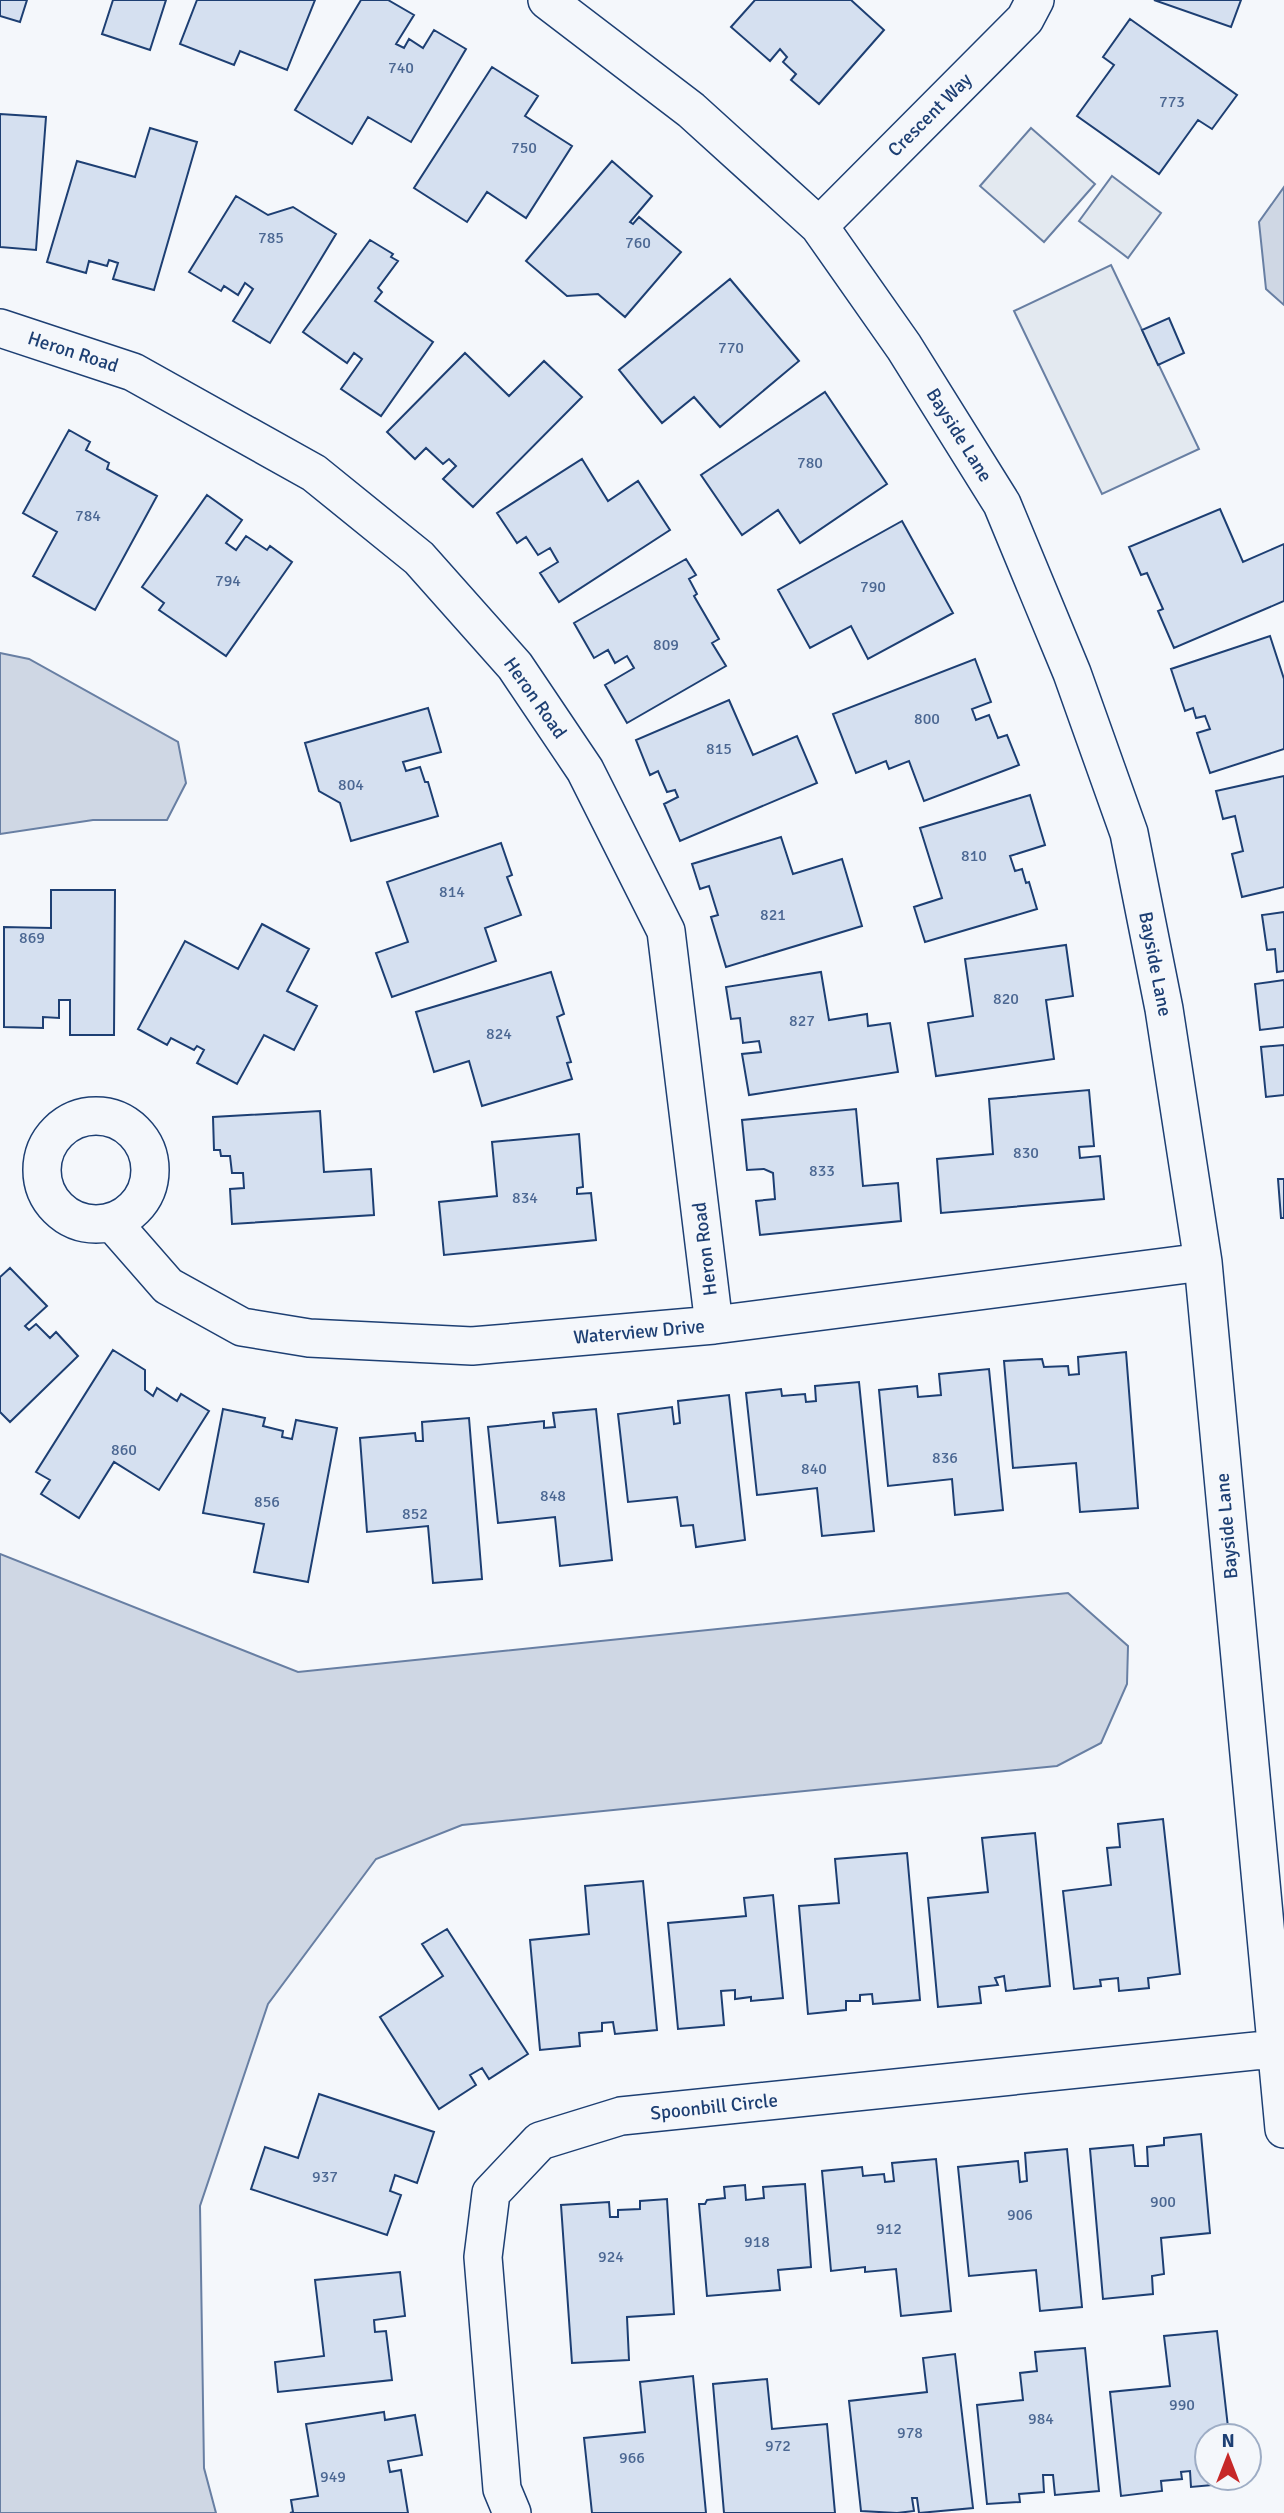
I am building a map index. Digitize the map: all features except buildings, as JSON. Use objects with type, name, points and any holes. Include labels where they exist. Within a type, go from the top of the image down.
[{"type":"street","name":"Bayside Lane","points":[[547,0],[691,110],[819,226],[904,346],[1002,504],[1072,673],[1129,833],[1164,1009],[1203,1262],[1280,2049],[1284,2129]]},
{"type":"street","name":"Crescent Way","points":[[819,226],[1025,19],[1035,0]]},
{"type":"street","name":"Heron Road","points":[[0,328],[133,372],[314,473],[419,558],[515,666],[585,770],[666,931],[714,1325]]},
{"type":"street","name":"Waterview Drive","points":[[112,1222],[168,1286],[242,1327],[309,1338],[472,1346],[714,1325],[1203,1262]]},
{"type":"street","name":"Spoonbill Circle","points":[[512,2513],[502,2489],[483,2257],[491,2193],[540,2141],[621,2116],[1280,2049]]},
{"type":"shaded area","points":[[1031,128],[1095,184],[1044,242],[980,186]]},
{"type":"shaded area","points":[[1112,176],[1161,213],[1128,258],[1079,221]]},
{"type":"shaded area","points":[[1284,187],[1284,305],[1266,289],[1259,222]]},
{"type":"shaded area","points":[[1111,265],[1199,449],[1102,494],[1014,311]]},
{"type":"shaded area","points":[[0,653],[29,659],[178,742],[186,783],[167,820],[93,820],[0,834]]},
{"type":"shaded area","points":[[0,1554],[298,1672],[1068,1593],[1128,1646],[1127,1684],[1101,1743],[1057,1766],[462,1825],[376,1859],[268,2004],[200,2206],[204,2468],[216,2513],[0,2513]]}]
